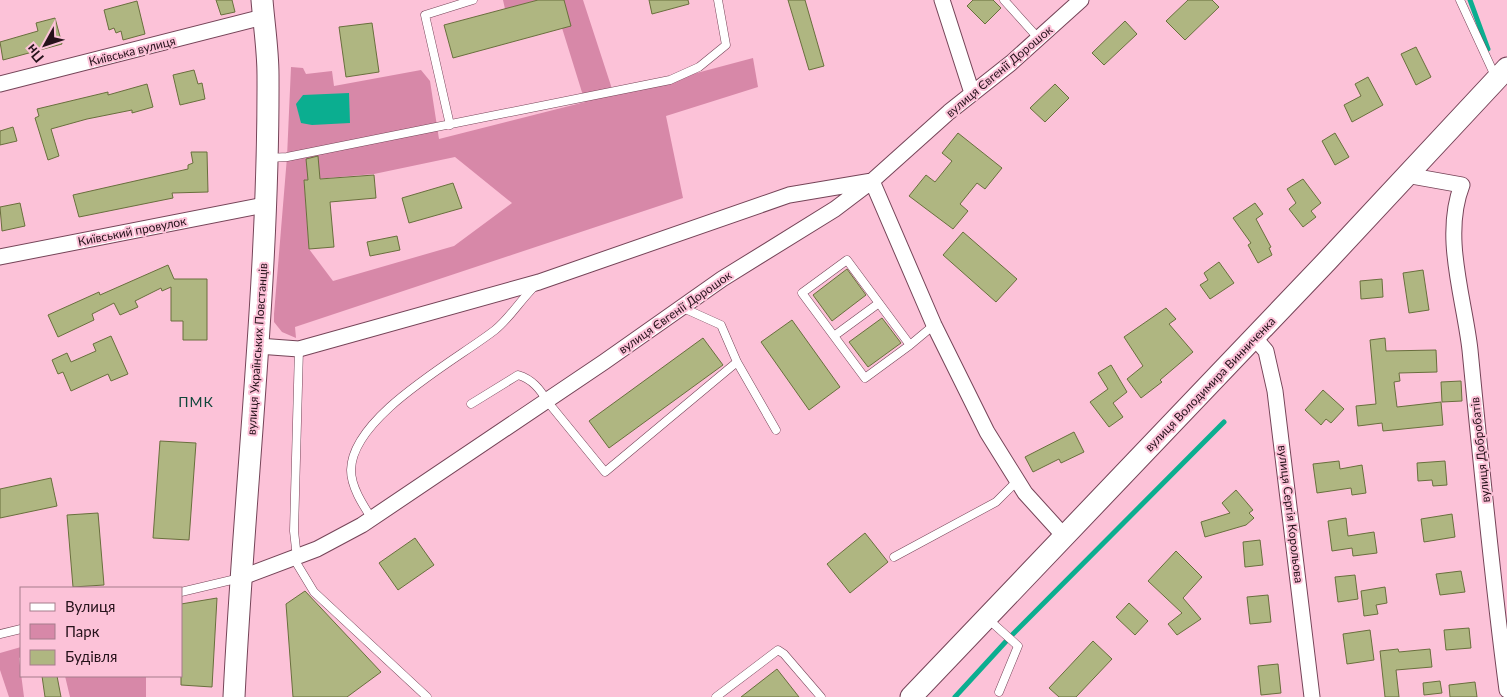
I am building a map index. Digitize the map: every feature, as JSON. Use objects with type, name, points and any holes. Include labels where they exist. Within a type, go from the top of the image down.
[{"type":"main road","name":"вулиця Українських Повстанців","points":[[234,697],[240,578],[258,346],[266,158],[268,74],[263,9]]},
{"type":"main road","name":"вулиця Володимира Винниченка","points":[[911,697],[1502,74]]},
{"type":"street","points":[[942,0],[972,93]]},
{"type":"street","name":"вулиця Євгенії Дорошок","points":[[240,578],[296,558],[335,540],[372,519],[742,266],[835,209],[872,181],[972,93],[1039,39],[1080,0]]},
{"type":"street","name":"Київська вулиця","points":[[0,84],[263,9]]},
{"type":"street","name":"вулиця Добробатів","points":[[1406,175],[1462,185],[1455,210],[1457,263],[1469,341],[1507,690]]},
{"type":"street","points":[[258,346],[298,349],[539,282],[790,195],[872,181],[934,325],[987,432],[1017,481],[1040,511],[1064,536]]},
{"type":"street","name":"Київський провулок","points":[[0,257],[264,205]]},
{"type":"street","name":"вулиця Сергія Корольова","points":[[1254,337],[1266,351],[1275,391],[1312,697]]},
{"type":"lane","points":[[450,125],[425,15],[473,0]]},
{"type":"lane","points":[[266,158],[287,158],[670,80],[699,67],[726,45],[718,0]]},
{"type":"lane","points":[[1004,0],[1039,39]]},
{"type":"lane","points":[[1460,0],[1502,74]]},
{"type":"lane","points":[[910,344],[848,260],[802,293],[865,378],[910,344],[934,325]]},
{"type":"lane","points":[[372,519],[355,489],[351,470],[360,439],[370,426],[413,389],[496,329],[539,282]]},
{"type":"lane","points":[[834,336],[879,303]]},
{"type":"lane","points":[[681,307],[721,325],[737,362],[776,430]]},
{"type":"lane","points":[[298,349],[294,531],[296,558],[314,592],[427,697]]},
{"type":"lane","points":[[470,404],[518,375],[527,378],[541,391],[605,472],[737,362]]},
{"type":"lane","points":[[894,556],[996,502],[1017,481]]},
{"type":"lane","points":[[182,592],[240,578]]},
{"type":"lane","points":[[986,618],[1018,646],[999,692]]},
{"type":"lane","points":[[0,634],[20,629]]},
{"type":"lane","points":[[716,697],[778,650],[784,654],[821,697]]},
{"type":"green space","points":[[503,0],[538,0],[505,9]]},
{"type":"green space","points":[[564,0],[583,0],[614,95],[753,58],[758,87],[666,116],[683,198],[295,327],[296,338],[282,332],[274,322],[274,314],[287,157],[291,67],[303,68],[306,74],[332,71],[334,86],[421,70],[430,81],[439,139],[585,102],[562,28]],"holes":[[[455,157],[512,203],[454,246],[333,281],[309,249],[304,180],[374,174]]]},
{"type":"green space","points":[[20,647],[20,677],[24,697],[9,697],[0,670],[0,653]]},
{"type":"green space","points":[[65,677],[146,677],[146,697],[70,697]]},
{"type":"shaded area","points":[[349,93],[350,123],[312,125],[301,123],[296,104],[303,95]]},
{"type":"building","points":[[216,0],[232,0],[235,12],[221,15]]},
{"type":"building","points":[[538,0],[564,0],[571,26],[453,58],[444,25]]},
{"type":"building","points":[[649,0],[688,0],[689,4],[652,14]]},
{"type":"building","points":[[788,0],[805,0],[824,66],[809,70]]},
{"type":"building","points":[[973,0],[993,0],[1001,8],[985,24],[967,6]]},
{"type":"building","points":[[1188,0],[1212,0],[1219,7],[1185,40],[1166,21]]},
{"type":"building","points":[[137,1],[145,34],[123,40],[121,31],[116,33],[114,28],[109,30],[104,10]]},
{"type":"building","points":[[55,18],[62,44],[3,60],[0,42],[38,31],[36,23]]},
{"type":"building","points":[[1125,21],[1137,34],[1104,65],[1092,53]]},
{"type":"building","points":[[372,23],[379,72],[346,77],[339,27]]},
{"type":"building","points":[[1416,47],[1431,77],[1416,85],[1401,54]]},
{"type":"building","points":[[194,70],[198,84],[202,83],[205,99],[180,105],[173,75]]},
{"type":"building","points":[[1368,77],[1383,105],[1352,122],[1344,105],[1361,96],[1355,84]]},
{"type":"building","points":[[147,84],[153,107],[132,113],[132,110],[87,119],[51,129],[59,156],[48,160],[35,118],[39,116],[37,109],[108,92],[108,95]]},
{"type":"building","points":[[1055,84],[1069,98],[1045,122],[1030,108]]},
{"type":"building","points":[[13,127],[17,141],[0,145],[0,131]]},
{"type":"building","points":[[958,133],[1002,168],[985,189],[977,183],[960,204],[968,211],[953,229],[909,196],[926,175],[935,182],[952,161],[942,153]]},
{"type":"building","points":[[1335,133],[1349,157],[1335,165],[1322,141]]},
{"type":"building","points":[[191,152],[207,152],[208,192],[172,193],[173,198],[79,217],[73,195],[188,169],[188,165],[193,163]]},
{"type":"building","points":[[318,156],[320,179],[374,175],[376,198],[330,202],[334,247],[309,249],[304,180],[308,180],[306,159]]},
{"type":"building","points":[[1303,179],[1321,203],[1311,211],[1316,217],[1303,227],[1289,209],[1296,203],[1287,189]]},
{"type":"building","points":[[453,183],[462,208],[409,223],[402,198]]},
{"type":"building","points":[[20,203],[25,226],[2,231],[0,207]]},
{"type":"building","points":[[1255,203],[1263,214],[1256,219],[1271,247],[1269,248],[1272,255],[1258,263],[1248,245],[1251,243],[1233,218]]},
{"type":"building","points":[[963,232],[1017,279],[996,302],[943,255]]},
{"type":"building","points":[[397,236],[400,250],[370,256],[367,242]]},
{"type":"building","points":[[1219,262],[1234,283],[1210,299],[1200,285],[1208,280],[1204,273]]},
{"type":"building","points":[[168,265],[174,279],[207,279],[207,340],[183,340],[183,321],[171,321],[171,287],[162,291],[161,288],[135,301],[138,307],[120,315],[114,303],[92,314],[94,320],[58,337],[48,315],[99,292],[100,295]]},
{"type":"building","points":[[847,269],[866,295],[832,321],[813,295]]},
{"type":"building","points":[[1423,270],[1429,310],[1409,313],[1403,273]]},
{"type":"building","points":[[1382,279],[1383,297],[1361,299],[1360,281]]},
{"type":"building","points":[[1166,308],[1176,319],[1169,324],[1193,352],[1160,380],[1162,382],[1141,398],[1127,379],[1143,366],[1124,337]]},
{"type":"building","points":[[882,318],[901,343],[868,367],[849,342]]},
{"type":"building","points":[[792,320],[840,387],[809,410],[761,342]]},
{"type":"building","points":[[111,336],[128,374],[111,381],[108,374],[71,391],[63,372],[58,374],[52,360],[67,353],[71,362],[96,351],[93,344]]},
{"type":"building","points":[[703,338],[723,365],[609,448],[589,421]]},
{"type":"building","points":[[1385,338],[1386,351],[1436,350],[1437,372],[1399,373],[1400,381],[1394,382],[1397,407],[1441,402],[1443,425],[1383,431],[1382,423],[1358,426],[1356,406],[1376,404],[1370,340]]},
{"type":"building","points":[[1111,365],[1127,392],[1113,403],[1123,417],[1109,427],[1090,402],[1108,389],[1098,373]]},
{"type":"building","points":[[1461,381],[1462,401],[1442,402],[1441,382]]},
{"type":"building","points":[[1323,390],[1344,409],[1331,423],[1326,419],[1321,425],[1305,410]]},
{"type":"building","points":[[1074,432],[1084,452],[1061,463],[1059,459],[1033,472],[1025,457]]},
{"type":"building","points":[[160,441],[196,443],[189,540],[153,538]]},
{"type":"building","points":[[1339,461],[1340,469],[1362,465],[1366,493],[1352,495],[1351,488],[1317,493],[1313,464]]},
{"type":"building","points":[[1445,461],[1447,485],[1433,486],[1432,480],[1418,481],[1417,463]]},
{"type":"building","points":[[51,478],[57,506],[0,518],[0,489]]},
{"type":"building","points":[[1236,490],[1253,510],[1249,513],[1254,518],[1246,525],[1205,537],[1201,522],[1230,513],[1222,503]]},
{"type":"building","points":[[98,513],[104,585],[73,587],[67,515]]},
{"type":"building","points":[[1452,514],[1455,537],[1424,542],[1421,519]]},
{"type":"building","points":[[1346,518],[1348,536],[1374,532],[1377,553],[1353,556],[1352,548],[1332,551],[1328,521]]},
{"type":"building","points":[[865,533],[888,562],[850,593],[827,564]]},
{"type":"building","points":[[415,538],[434,565],[398,590],[379,563]]},
{"type":"building","points":[[1260,540],[1263,565],[1245,567],[1243,542]]},
{"type":"building","points":[[1176,551],[1202,577],[1183,598],[1201,619],[1177,635],[1168,624],[1182,613],[1148,581]]},
{"type":"building","points":[[1461,571],[1465,592],[1440,595],[1436,574]]},
{"type":"building","points":[[1355,575],[1358,599],[1338,602],[1335,577]]},
{"type":"building","points":[[1385,587],[1387,603],[1376,605],[1378,614],[1364,616],[1361,591]]},
{"type":"building","points":[[305,591],[381,672],[347,697],[293,697],[286,604]]},
{"type":"building","points":[[1268,595],[1271,622],[1250,624],[1247,597]]},
{"type":"building","points":[[217,598],[212,687],[181,685],[182,604]]},
{"type":"building","points":[[1129,603],[1148,621],[1135,635],[1116,617]]},
{"type":"building","points":[[1469,628],[1471,648],[1446,650],[1444,630]]},
{"type":"building","points":[[1370,630],[1374,660],[1347,664],[1343,634]]},
{"type":"building","points":[[1093,641],[1112,659],[1076,697],[1059,697],[1049,688]]},
{"type":"building","points":[[1398,649],[1399,652],[1430,649],[1432,667],[1396,670],[1399,697],[1385,697],[1380,651]]},
{"type":"building","points":[[1278,664],[1281,693],[1261,695],[1258,666]]},
{"type":"building","points":[[777,669],[799,697],[741,697]]},
{"type":"building","points":[[42,677],[57,677],[61,697],[45,697]]},
{"type":"building","points":[[1440,681],[1442,693],[1424,695],[1423,683]]},
{"type":"building","points":[[1475,682],[1477,697],[1450,697],[1449,685]]},
{"type":"waterway","points":[[1470,0],[1488,49]]},
{"type":"waterway","points":[[955,697],[1010,637],[1224,422]]},
{"type":"district","name":"ПМК","points":[[196,401]]}]
